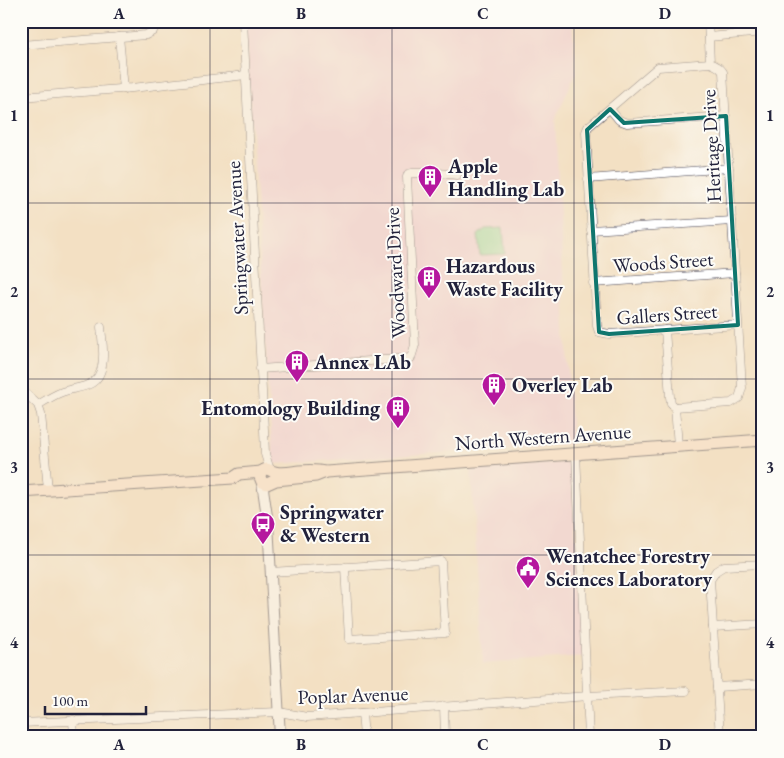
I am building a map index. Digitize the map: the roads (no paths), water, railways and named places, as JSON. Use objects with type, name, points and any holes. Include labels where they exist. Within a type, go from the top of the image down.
[{"type":"main road","name":"North Western Avenue","points":[[21,492],[233,478],[239,481],[315,470],[326,472],[763,440]]},
{"type":"street","points":[[21,45],[146,35],[153,31],[157,21]]},
{"type":"street","name":"Springwater Avenue","points":[[243,21],[280,737]]},
{"type":"street","points":[[708,21],[710,63]]},
{"type":"street","points":[[709,37],[763,32]]},
{"type":"street","points":[[120,37],[124,89]]},
{"type":"street","name":"Heritage Drive","points":[[599,332],[596,323],[588,179],[586,132],[588,127],[658,67],[710,63],[715,65],[721,68],[723,72],[742,388],[739,398],[731,403],[675,407]]},
{"type":"street","points":[[21,97],[124,89],[246,75]]},
{"type":"street","points":[[610,109],[619,120],[626,123],[726,116]]},
{"type":"street","points":[[588,179],[729,168]]},
{"type":"street","name":"Woodward Drive","points":[[260,369],[411,358],[415,345],[407,177],[408,174],[412,173],[439,172],[457,175]]},
{"type":"street","points":[[591,230],[732,221]]},
{"type":"street","name":"Woods Street","points":[[594,283],[735,273]]},
{"type":"street","name":"Gallers Street","points":[[599,332],[609,334],[738,325]]},
{"type":"street","points":[[38,405],[61,392],[90,384],[96,380],[102,366],[101,327]]},
{"type":"street","points":[[665,330],[670,397],[671,403],[675,407],[678,446]]},
{"type":"street","points":[[21,389],[38,405],[41,414],[48,490]]},
{"type":"street","points":[[576,454],[589,737]]},
{"type":"street","points":[[271,572],[345,567],[441,561],[445,633],[349,639],[345,567]]},
{"type":"street","points":[[720,737],[710,580],[716,570],[724,566],[763,564]]},
{"type":"street","points":[[713,627],[763,624]]},
{"type":"street","points":[[717,687],[763,684]]},
{"type":"street","name":"Poplar Avenue","points":[[21,723],[279,712],[306,717],[588,696],[686,691]]},
{"type":"street","points":[[444,706],[445,737]]},
{"type":"street","points":[[362,713],[364,737]]},
{"type":"street","points":[[73,720],[74,737]]},
{"type":"place","name":"Apple Handling Lab","points":[[430,198]]},
{"type":"place","name":"Hazardous Waste Facility","points":[[429,299]]},
{"type":"place","name":"Annex LAb","points":[[297,383]]},
{"type":"place","name":"Overley Lab","points":[[494,406]]},
{"type":"place","name":"Entomology Building","points":[[398,429]]},
{"type":"place","name":"Springwater & Western","points":[[263,545]]},
{"type":"place","name":"Wenatchee Forestry Sciences Laboratory","points":[[528,589]]}]
